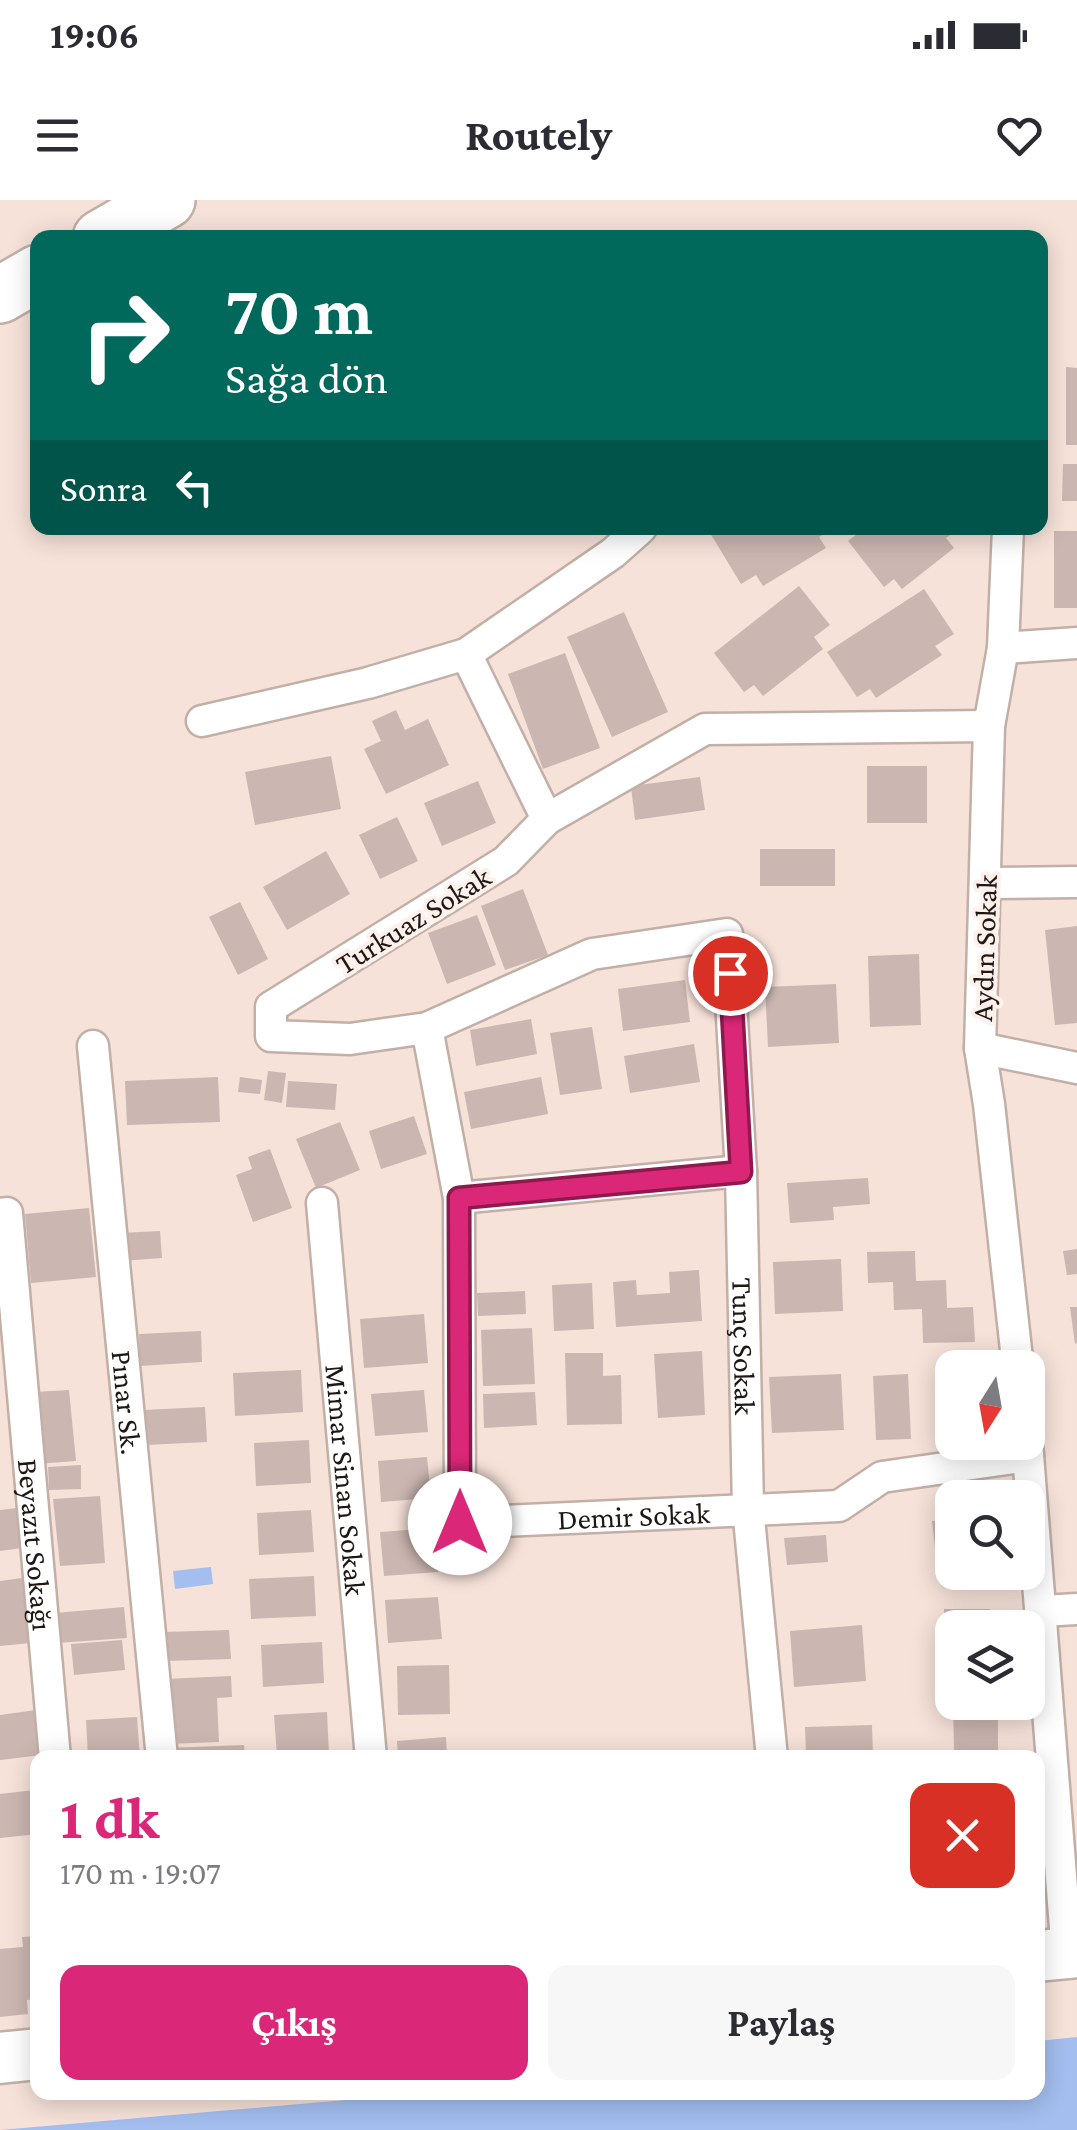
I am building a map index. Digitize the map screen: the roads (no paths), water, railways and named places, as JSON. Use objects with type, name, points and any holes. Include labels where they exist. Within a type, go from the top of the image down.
[{"type":"highway","points":[[115,230],[167,200]]},
{"type":"highway","points":[[0,294],[30,277]]},
{"type":"main road","points":[[0,2058],[30,2055]]},
{"type":"street","points":[[202,721],[368,683],[466,654],[633,535]]},
{"type":"street","name":"Aydın Sokak","points":[[1008,535],[1003,648],[989,726],[980,1048],[1016,1350]]},
{"type":"street","points":[[1003,648],[1077,644]]},
{"type":"street","points":[[466,654],[547,820],[705,729],[989,726]]},
{"type":"street","name":"Turkuaz Sokak","points":[[427,1028],[350,1039],[271,1036],[271,1006],[506,862],[547,820]]},
{"type":"street","points":[[987,883],[1077,882]]},
{"type":"street","name":"Tunç Sokak","points":[[427,1028],[592,954],[727,934],[741,1172],[748,1508],[771,1750]]},
{"type":"street","points":[[427,1028],[459,1198],[741,1172]]},
{"type":"street","name":"Pınar Sk.","points":[[93,1046],[161,1750]]},
{"type":"street","points":[[980,1048],[1077,1068]]},
{"type":"street","name":"Demir Sokak","points":[[459,1198],[460,1523],[839,1506],[882,1477],[971,1460]]},
{"type":"street","name":"Mimar Sinan Sokak","points":[[322,1203],[370,1750]]},
{"type":"street","name":"Beyazıt Sokağı","points":[[3,1213],[54,1750]]},
{"type":"street","points":[[1029,1460],[1042,1610]]},
{"type":"street","points":[[1045,1612],[1077,1609]]},
{"type":"street","points":[[1045,1669],[1060,1954]]},
{"type":"water","points":[[211,1567],[213,1584],[175,1589],[173,1571]]},
{"type":"water","points":[[1077,2037],[1077,2130],[0,2130],[345,2100],[1045,2100],[1045,2040]]}]
